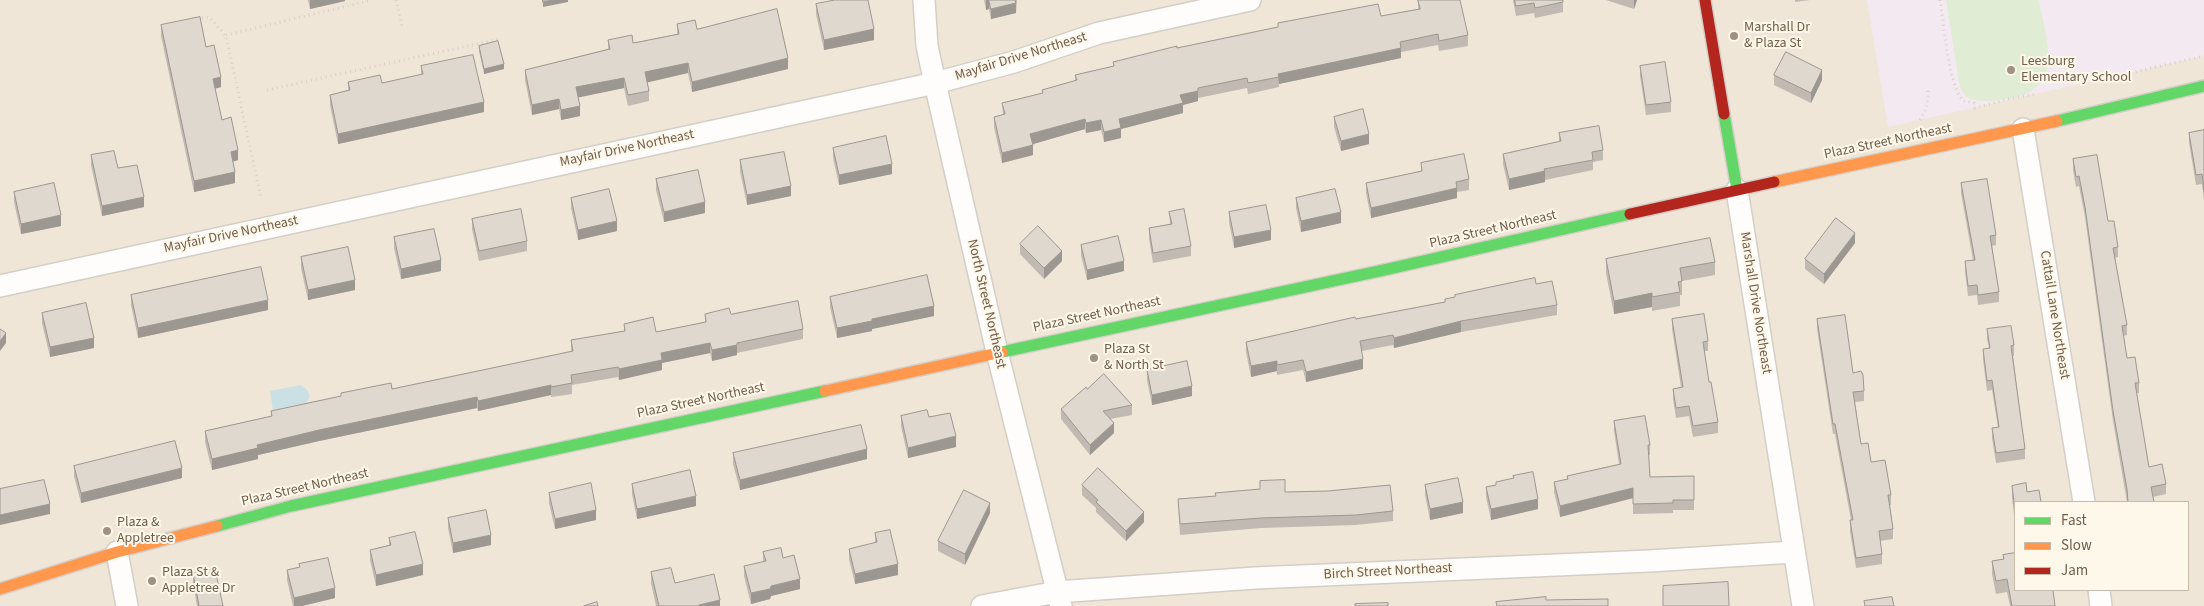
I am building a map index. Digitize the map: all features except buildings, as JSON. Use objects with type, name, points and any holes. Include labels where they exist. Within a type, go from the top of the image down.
[{"type":"main road","name":"Marshall Drive Northeast","points":[[1705,0],[1737,190]]},
{"type":"main road","name":"Plaza Street Northeast","points":[[0,588],[116,552],[291,506],[1374,272],[1737,190],[2023,129],[2204,86]]},
{"type":"street","name":"North Street Northeast","points":[[924,0],[927,46],[997,352],[1059,599]]},
{"type":"street","name":"Mayfair Drive Northeast","points":[[0,286],[936,83],[1014,62],[1098,33],[1186,7],[1250,0]]},
{"type":"street","name":"Cattail Lane Northeast","points":[[2023,129],[2084,501]]},
{"type":"street","name":"Marshall Drive Northeast","points":[[1737,190],[1804,606]]},
{"type":"street","points":[[116,552],[127,606]]},
{"type":"street","name":"Birch Street Northeast","points":[[982,606],[1255,578],[1639,561],[1794,552]]},
{"type":"street","points":[[2099,591],[2101,606]]},
{"type":"path","points":[[226,35],[372,0]]},
{"type":"path","points":[[396,0],[402,26]]},
{"type":"path","points":[[1940,0],[1952,76],[1956,92],[1963,102],[1974,103],[1975,108],[2036,94]]},
{"type":"path","points":[[194,20],[210,16],[226,35],[261,198]]},
{"type":"path","points":[[267,90],[499,39]]},
{"type":"path","points":[[2121,75],[2204,56]]},
{"type":"path","points":[[1920,120],[1926,110],[1929,99],[1928,89]]},
{"type":"shaded area","points":[[0,0],[2204,0],[2204,606],[0,606]]},
{"type":"shaded area","name":"Leesburg Elementary School","points":[[1867,0],[2204,0],[2204,56],[1888,127]]},
{"type":"shaded area","points":[[301,385],[310,396],[306,403],[273,410],[270,391]]},
{"type":"green space","points":[[1946,0],[2039,0],[2048,58],[2046,71],[2041,82],[2031,91],[2003,100],[1980,101],[1967,98],[1960,87]]},
{"type":"traffic: fast","points":[[2057,121],[2204,86]]},
{"type":"traffic: fast","points":[[1724,114],[1737,190]]},
{"type":"traffic: fast","points":[[1002,352],[1384,270],[1630,214]]},
{"type":"traffic: fast","points":[[217,526],[291,506],[825,391]]},
{"type":"traffic: slow","points":[[1774,182],[2057,121]]},
{"type":"traffic: slow","points":[[825,391],[1002,352]]},
{"type":"traffic: slow","points":[[0,589],[117,552],[217,526]]},
{"type":"traffic: jam","points":[[1705,0],[1724,114]]},
{"type":"traffic: jam","points":[[1630,214],[1774,182]]},
{"type":"place","name":"Marshall Dr & Plaza St","points":[[1734,36]]},
{"type":"place","name":"Leesburg Elementary School","points":[[2011,70]]},
{"type":"place","name":"Plaza St & North St","points":[[1094,358]]},
{"type":"place","name":"Plaza & Appletree","points":[[107,531]]},
{"type":"place","name":"Plaza St & Appletree Dr","points":[[152,581]]}]
